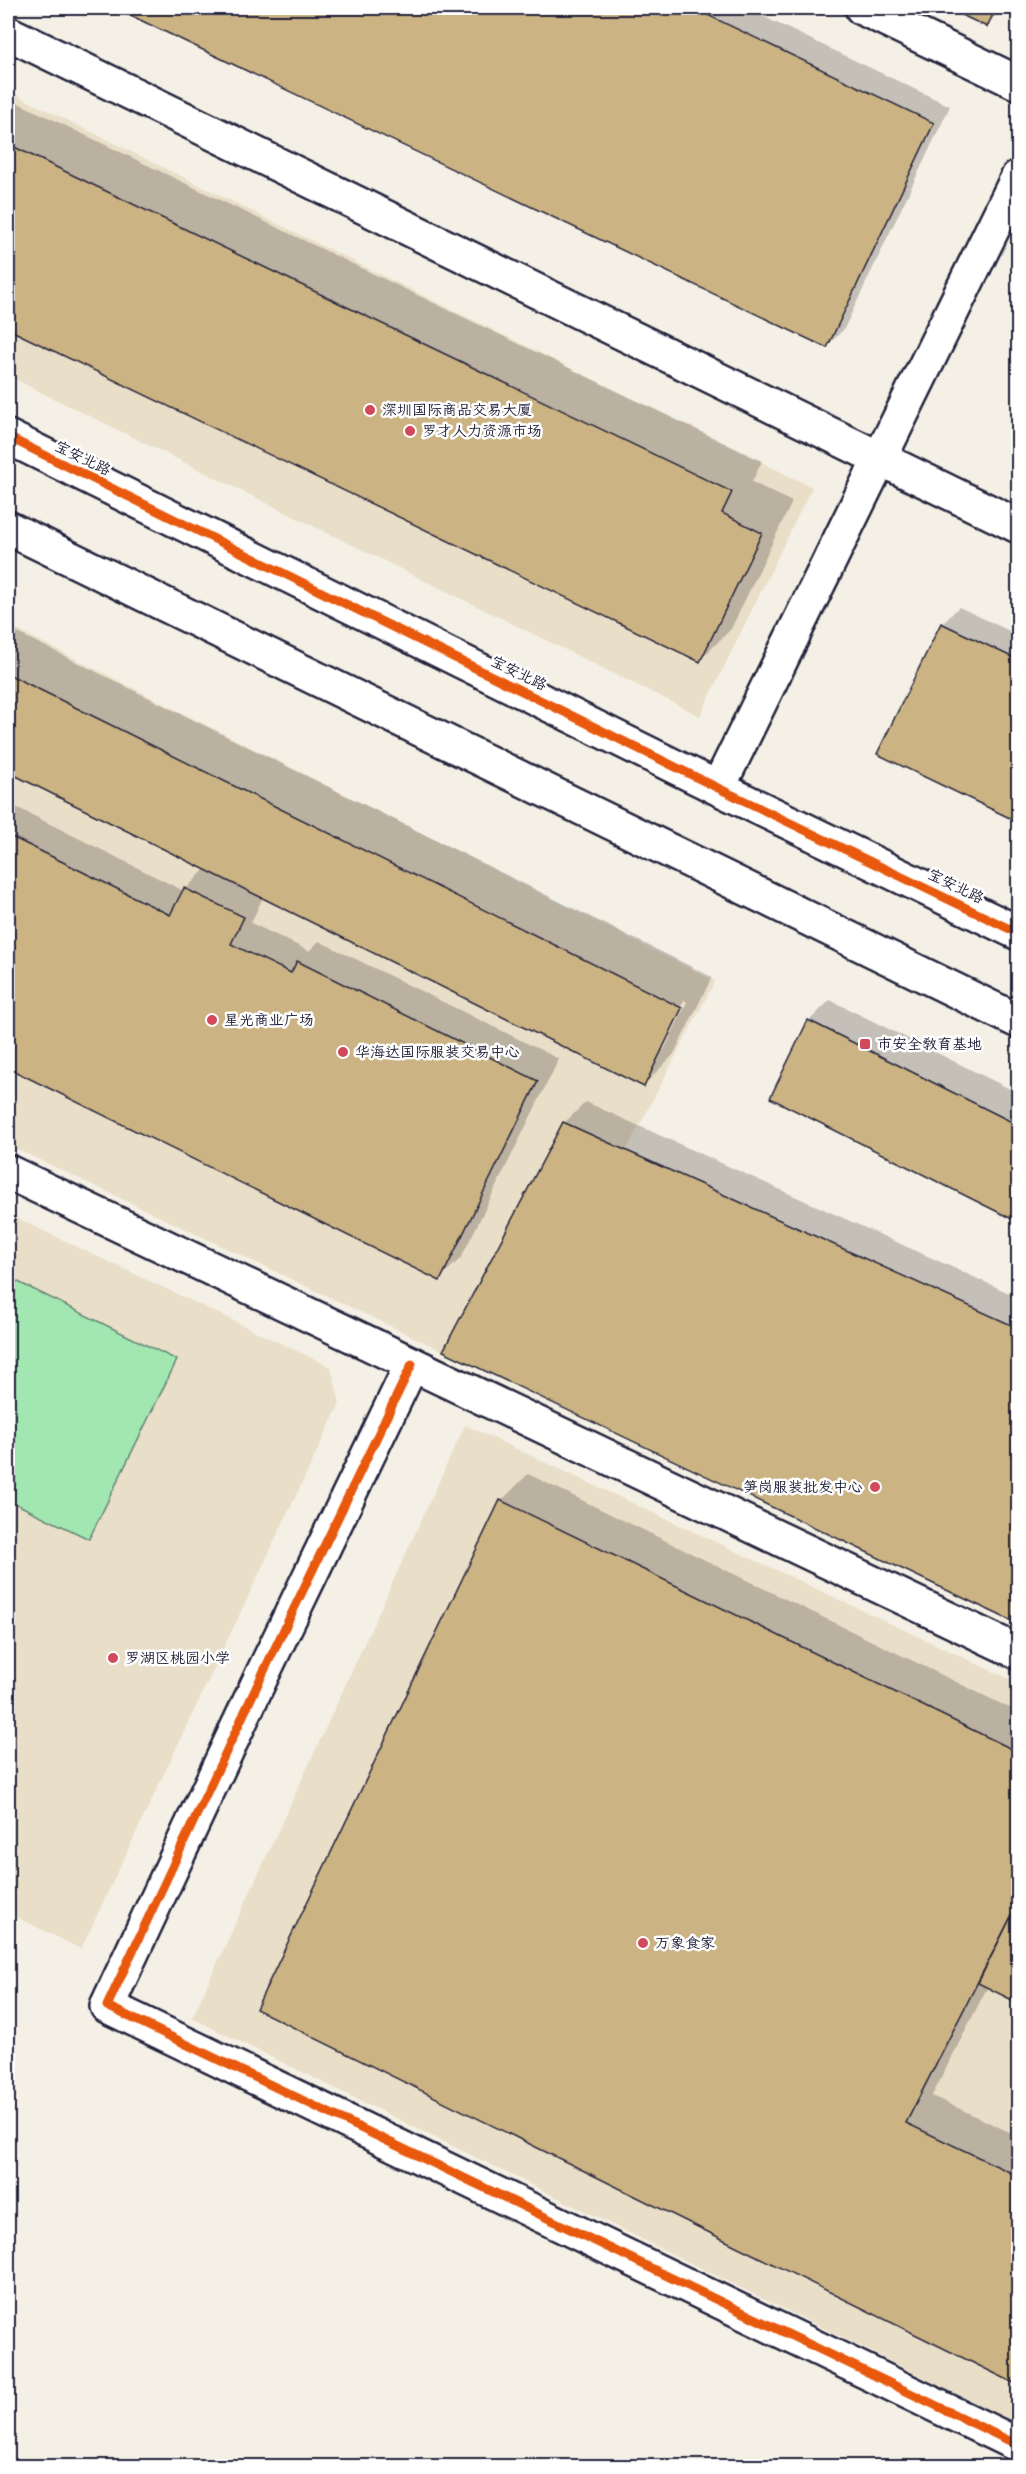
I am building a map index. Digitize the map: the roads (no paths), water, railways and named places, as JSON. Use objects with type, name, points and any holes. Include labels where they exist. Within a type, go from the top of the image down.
[{"type":"street","points":[[862,8],[1018,83]]},
{"type":"street","points":[[8,33],[1018,526]]},
{"type":"street","points":[[718,788],[1018,177]]},
{"type":"street","name":"宝安北路","points":[[8,437],[718,788],[1018,933]]},
{"type":"street","points":[[8,528],[1018,1021]]},
{"type":"street","points":[[8,1172],[1018,1652]]},
{"type":"street","points":[[412,1364],[263,1673],[107,2006],[1018,2445]]},
{"type":"place","name":"深圳国际商品交易大厦","points":[[370,410]]},
{"type":"place","name":"罗才人力资源市场","points":[[410,431]]},
{"type":"place","name":"星光商业广场","points":[[212,1020]]},
{"type":"place","name":"市安全教育基地","points":[[865,1044]]},
{"type":"place","name":"华海达国际服装交易中心","points":[[343,1052]]},
{"type":"place","name":"笋岗服装批发中心","points":[[875,1487]]},
{"type":"place","name":"罗湖区桃园小学","points":[[113,1658]]},
{"type":"place","name":"万象食家","points":[[643,1943]]}]
